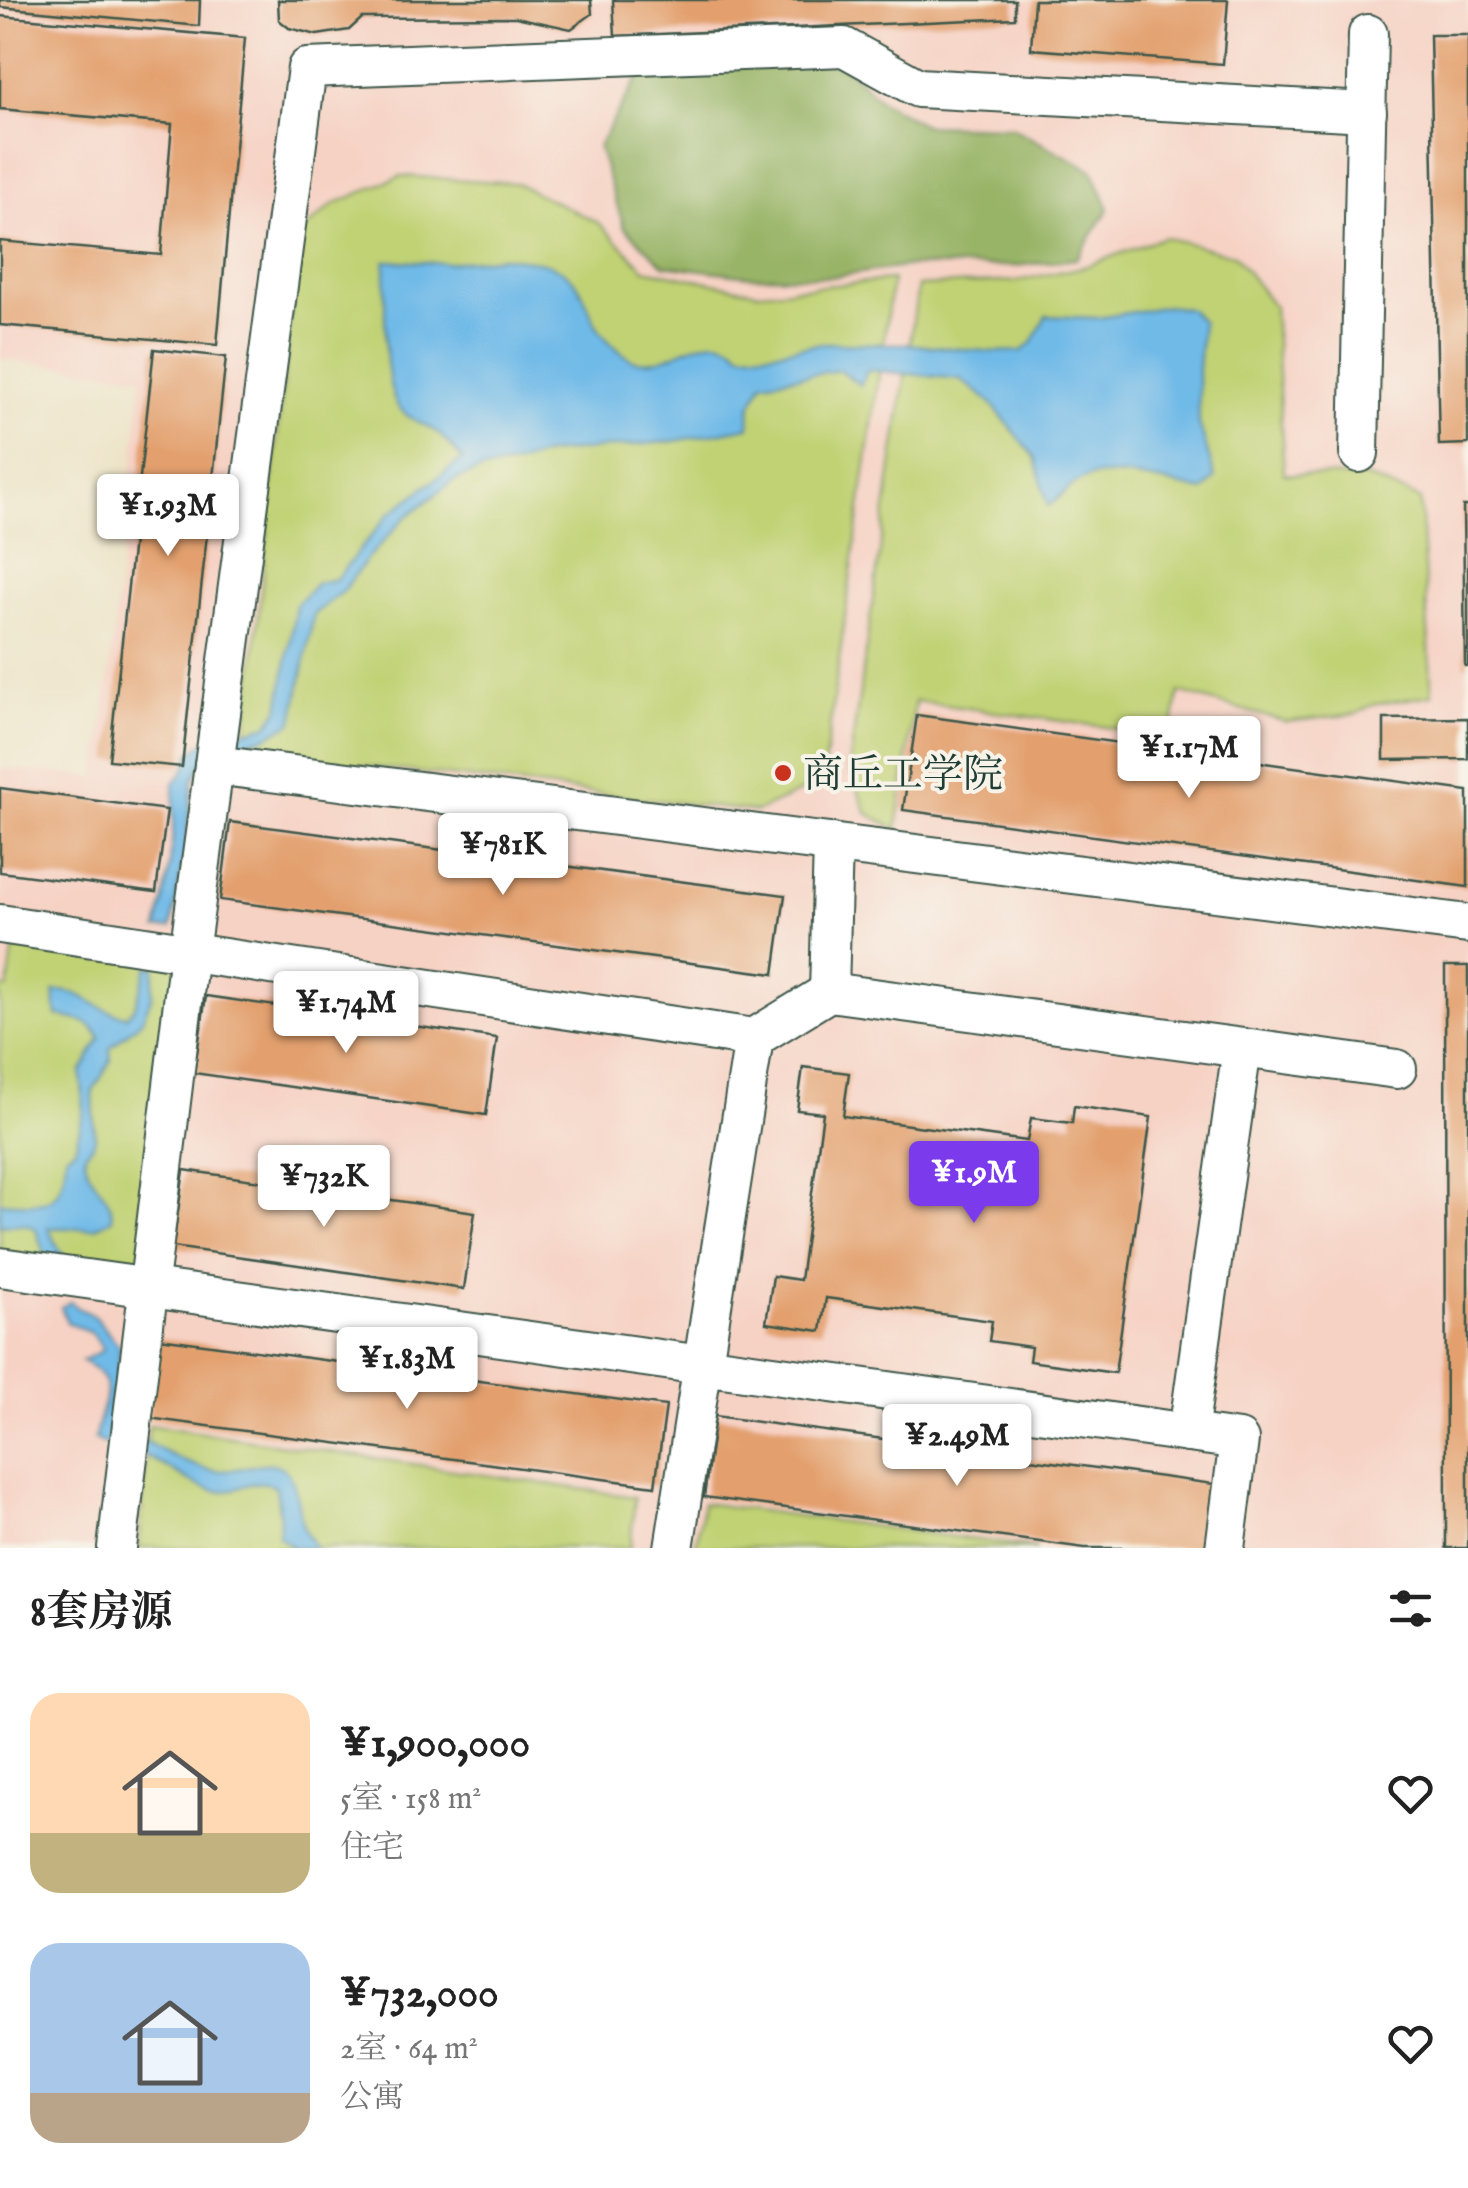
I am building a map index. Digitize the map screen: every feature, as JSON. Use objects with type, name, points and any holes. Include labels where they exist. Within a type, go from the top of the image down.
[{"type":"lane","points":[[1360,453],[1368,34]]},
{"type":"lane","points":[[118,1548],[189,953],[306,68],[844,47],[918,88],[1366,112]]},
{"type":"lane","points":[[214,764],[1468,924]]},
{"type":"lane","points":[[829,992],[833,843]]},
{"type":"lane","points":[[0,924],[754,1038],[829,992],[1397,1069]]},
{"type":"lane","points":[[674,1548],[754,1038]]},
{"type":"lane","points":[[1188,1433],[1242,1048]]},
{"type":"lane","points":[[0,1267],[1239,1440],[1224,1548]]},
{"type":"shaded area","name":"商丘工学院","points":[[0,0],[1468,0],[1468,1548],[0,1548],[0,768],[97,777],[143,376],[0,359]]},
{"type":"green space","points":[[838,61],[881,101],[924,125],[1011,127],[1092,170],[1109,209],[1076,259],[1014,266],[911,266],[830,277],[749,276],[664,265],[624,227],[598,147],[639,76],[659,66]]},
{"type":"green space","points":[[400,176],[516,183],[599,223],[645,269],[758,292],[892,280],[822,782],[756,812],[244,752],[299,234],[334,204]]},
{"type":"green space","points":[[1164,237],[1234,255],[1274,307],[1284,474],[1366,477],[1420,499],[1432,695],[1372,705],[1356,714],[1286,722],[1179,692],[1171,736],[915,701],[897,829],[867,813],[849,767],[918,286],[1018,281],[1087,266]]},
{"type":"green space","points":[[14,945],[178,965],[142,1281],[0,1258],[0,988],[8,988]]},
{"type":"green space","points":[[149,1425],[635,1497],[630,1548],[139,1548]]},
{"type":"green space","points":[[703,1503],[1037,1548],[695,1548]]},
{"type":"water","points":[[502,257],[545,263],[564,272],[579,287],[596,325],[607,339],[631,359],[647,362],[715,341],[741,353],[824,343],[1022,351],[1032,343],[1046,316],[1098,318],[1168,306],[1190,309],[1202,322],[1199,423],[1215,478],[1204,491],[1140,478],[1091,477],[1076,483],[1048,506],[1035,457],[989,401],[960,379],[868,370],[860,385],[840,370],[763,382],[751,406],[749,427],[675,441],[546,454],[453,481],[405,518],[343,591],[314,614],[293,722],[266,737],[228,745],[202,762],[193,780],[171,928],[157,929],[171,856],[174,783],[186,768],[190,753],[206,742],[268,725],[279,709],[296,605],[317,583],[336,579],[389,514],[463,459],[439,434],[404,413],[397,404],[386,356],[385,261],[448,263]]},
{"type":"water","points":[[155,965],[152,996],[142,1020],[110,1048],[111,1061],[93,1091],[95,1138],[85,1154],[86,1163],[108,1201],[112,1219],[94,1228],[48,1228],[70,1269],[51,1269],[35,1228],[25,1224],[0,1225],[0,1202],[49,1200],[61,1185],[66,1155],[75,1148],[84,1111],[81,1072],[100,1038],[88,1024],[57,1016],[54,992],[73,993],[127,1016],[135,1007],[147,967]]},
{"type":"water","points":[[71,1302],[95,1317],[120,1346],[113,1425],[173,1456],[211,1470],[279,1466],[291,1478],[304,1529],[316,1548],[295,1548],[278,1536],[276,1487],[252,1483],[233,1490],[207,1489],[146,1456],[95,1439],[105,1386],[102,1377],[82,1361],[103,1350],[93,1334],[67,1322],[61,1307]]},
{"type":"building","points":[[0,0],[200,0],[199,26],[0,7]]},
{"type":"building","points":[[278,0],[591,0],[592,14],[571,29],[516,17],[362,18],[349,30],[317,35],[289,28],[279,20]]},
{"type":"building","points":[[613,0],[1015,0],[1015,18],[615,36]]},
{"type":"building","points":[[1034,0],[1228,0],[1223,64],[1031,49]]},
{"type":"building","points":[[0,16],[245,38],[217,345],[0,325],[0,241],[161,255],[172,124],[0,109]]},
{"type":"building","points":[[1430,35],[1468,35],[1468,444],[1439,445]]},
{"type":"building","points":[[154,349],[226,357],[182,767],[109,760]]},
{"type":"building","points":[[1463,506],[1468,506],[1468,666],[1465,666]]},
{"type":"building","points":[[917,715],[1468,791],[1468,887],[903,810]]},
{"type":"building","points":[[1468,718],[1468,759],[1384,760],[1384,719]]},
{"type":"building","points":[[0,788],[167,810],[156,892],[0,872]]},
{"type":"building","points":[[230,822],[785,895],[774,974],[220,900]]},
{"type":"building","points":[[1445,966],[1468,966],[1468,1548],[1446,1548]]},
{"type":"building","points":[[206,996],[497,1038],[486,1115],[194,1073]]},
{"type":"building","points":[[803,1067],[849,1073],[843,1116],[1027,1141],[1031,1118],[1072,1123],[1074,1106],[1151,1117],[1115,1373],[1029,1361],[1031,1347],[989,1341],[992,1321],[826,1298],[821,1331],[766,1323],[773,1276],[800,1280],[823,1113],[797,1110]]},
{"type":"building","points":[[184,1170],[475,1212],[464,1289],[173,1247]]},
{"type":"building","points":[[159,1338],[666,1406],[655,1486],[148,1418]]},
{"type":"building","points":[[715,1416],[1221,1485],[1213,1548],[1085,1548],[704,1497]]},
{"type":"place","name":"商丘工学院","points":[[783,773]]}]
